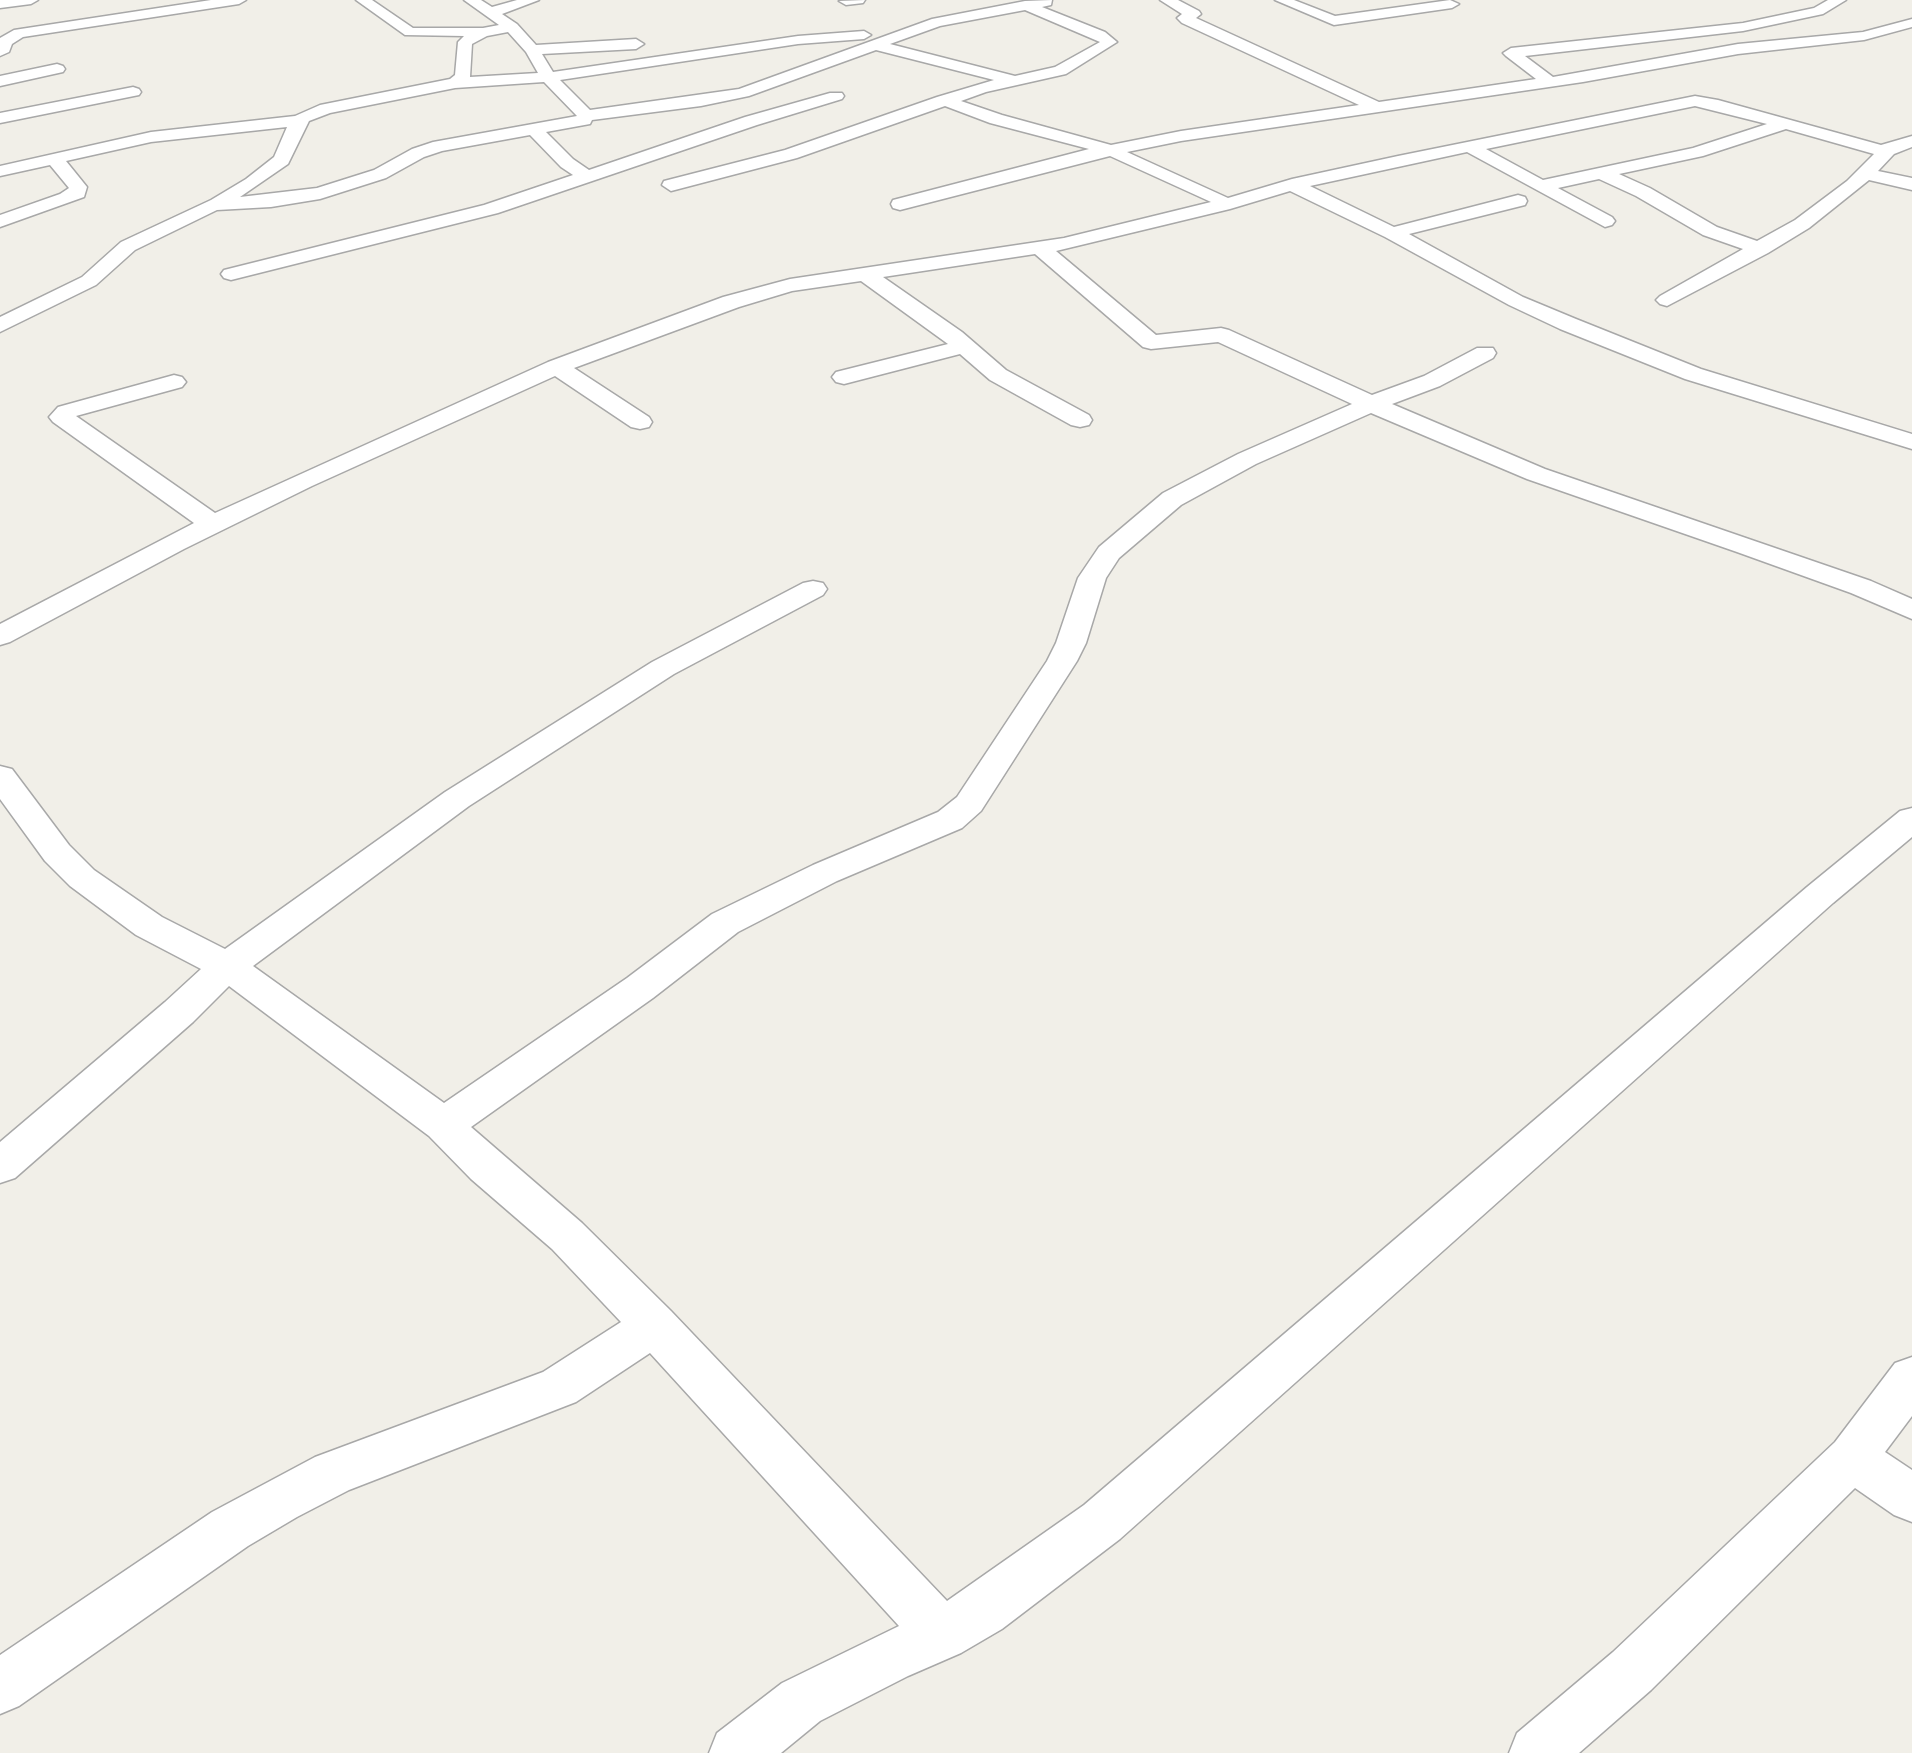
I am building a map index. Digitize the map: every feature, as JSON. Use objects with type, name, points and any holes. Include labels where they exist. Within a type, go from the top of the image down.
[{"type":"street","points":[[1,3],[31,0]]},
{"type":"street","points":[[135,0],[145,15]]},
{"type":"street","points":[[0,51],[4,49],[4,42],[19,33],[239,0]]},
{"type":"street","points":[[363,0],[410,32],[482,32],[512,27]]},
{"type":"street","points":[[471,0],[512,27],[532,50],[548,77],[586,116]]},
{"type":"street","points":[[492,12],[532,0]]},
{"type":"street","points":[[212,205],[271,201],[320,193],[380,174],[418,153],[469,139],[578,122],[586,116],[729,96],[892,36],[953,18],[1032,3],[1067,0]]},
{"type":"street","points":[[1167,0],[1194,14],[1184,18],[1187,20],[1377,107]]},
{"type":"street","points":[[1282,0],[1334,22],[1452,4]]},
{"type":"street","points":[[1550,82],[1511,53],[1589,42],[1743,27],[1818,11],[1839,0]]},
{"type":"street","points":[[1348,2],[1387,16]]},
{"type":"street","points":[[671,185],[792,153],[943,100],[1011,80],[1060,71],[1110,42],[1032,3]]},
{"type":"street","points":[[900,204],[1115,149],[1181,136],[1550,82],[1634,75],[1746,48],[1864,36],[1912,23]]},
{"type":"street","points":[[455,83],[463,76],[466,42],[482,32]]},
{"type":"street","points":[[0,172],[151,136],[187,135],[301,120],[326,109],[455,83],[548,77],[853,34],[892,36]]},
{"type":"street","points":[[532,50],[655,42]]},
{"type":"street","points":[[872,44],[1011,80]]},
{"type":"street","points":[[8,79],[57,69]]},
{"type":"street","points":[[231,274],[458,219],[751,121],[841,99],[784,77]]},
{"type":"street","points":[[8,79],[60,108]]},
{"type":"street","points":[[1659,90],[1869,148],[1904,146]]},
{"type":"street","points":[[0,118],[133,92]]},
{"type":"street","points":[[943,100],[996,118],[1115,149],[1120,155],[1219,199],[1223,205]]},
{"type":"street","points":[[0,636],[213,524],[303,481],[556,367],[763,291],[864,273],[1040,248],[1223,205],[1292,185],[1468,146],[1695,101]]},
{"type":"street","points":[[869,110],[891,119]]},
{"type":"street","points":[[0,325],[89,281],[128,246],[164,231],[252,183],[282,160],[301,120]]},
{"type":"street","points":[[1544,185],[1697,152],[1784,124]]},
{"type":"street","points":[[536,130],[567,163],[588,177]]},
{"type":"street","points":[[1468,146],[1544,185],[1605,221]]},
{"type":"street","points":[[1667,300],[1802,224],[1904,146]]},
{"type":"street","points":[[0,221],[68,198],[77,192],[78,187],[55,160]]},
{"type":"street","points":[[1604,174],[1643,192],[1710,231],[1761,249]]},
{"type":"street","points":[[1866,174],[1912,184]]},
{"type":"street","points":[[1292,185],[1392,233],[1536,311],[1637,353],[1728,386],[1912,442]]},
{"type":"street","points":[[1392,233],[1518,201]]},
{"type":"street","points":[[1040,248],[1152,342],[1221,335],[1371,404],[1536,474],[1861,587],[1912,610]]},
{"type":"street","points":[[864,273],[965,346],[998,375],[1080,420]]},
{"type":"street","points":[[844,377],[965,346]]},
{"type":"street","points":[[443,1125],[630,995],[725,923],[813,878],[950,820],[969,804],[1062,661],[1071,643],[1092,578],[1109,553],[1135,528],[1200,482],[1371,404],[1432,381],[1485,353]]},
{"type":"street","points":[[556,367],[640,422]]},
{"type":"street","points":[[174,382],[77,408],[61,417],[213,524]]},
{"type":"street","points":[[0,1166],[179,1012],[227,966],[457,799],[663,668],[732,629],[813,589]]},
{"type":"street","points":[[0,776],[57,853],[82,878],[149,926],[227,966],[443,1125],[486,1167],[567,1236],[654,1325],[942,1634]]},
{"type":"street","points":[[737,1753],[801,1702],[889,1657],[942,1634],[983,1610],[1102,1522],[1820,895],[1912,819]]},
{"type":"street","points":[[0,1687],[230,1529],[279,1500],[332,1473],[559,1387],[654,1325]]},
{"type":"street","points":[[1537,1753],[1632,1671],[1852,1458],[1912,1378]]},
{"type":"street","points":[[1852,1458],[1912,1498]]}]
